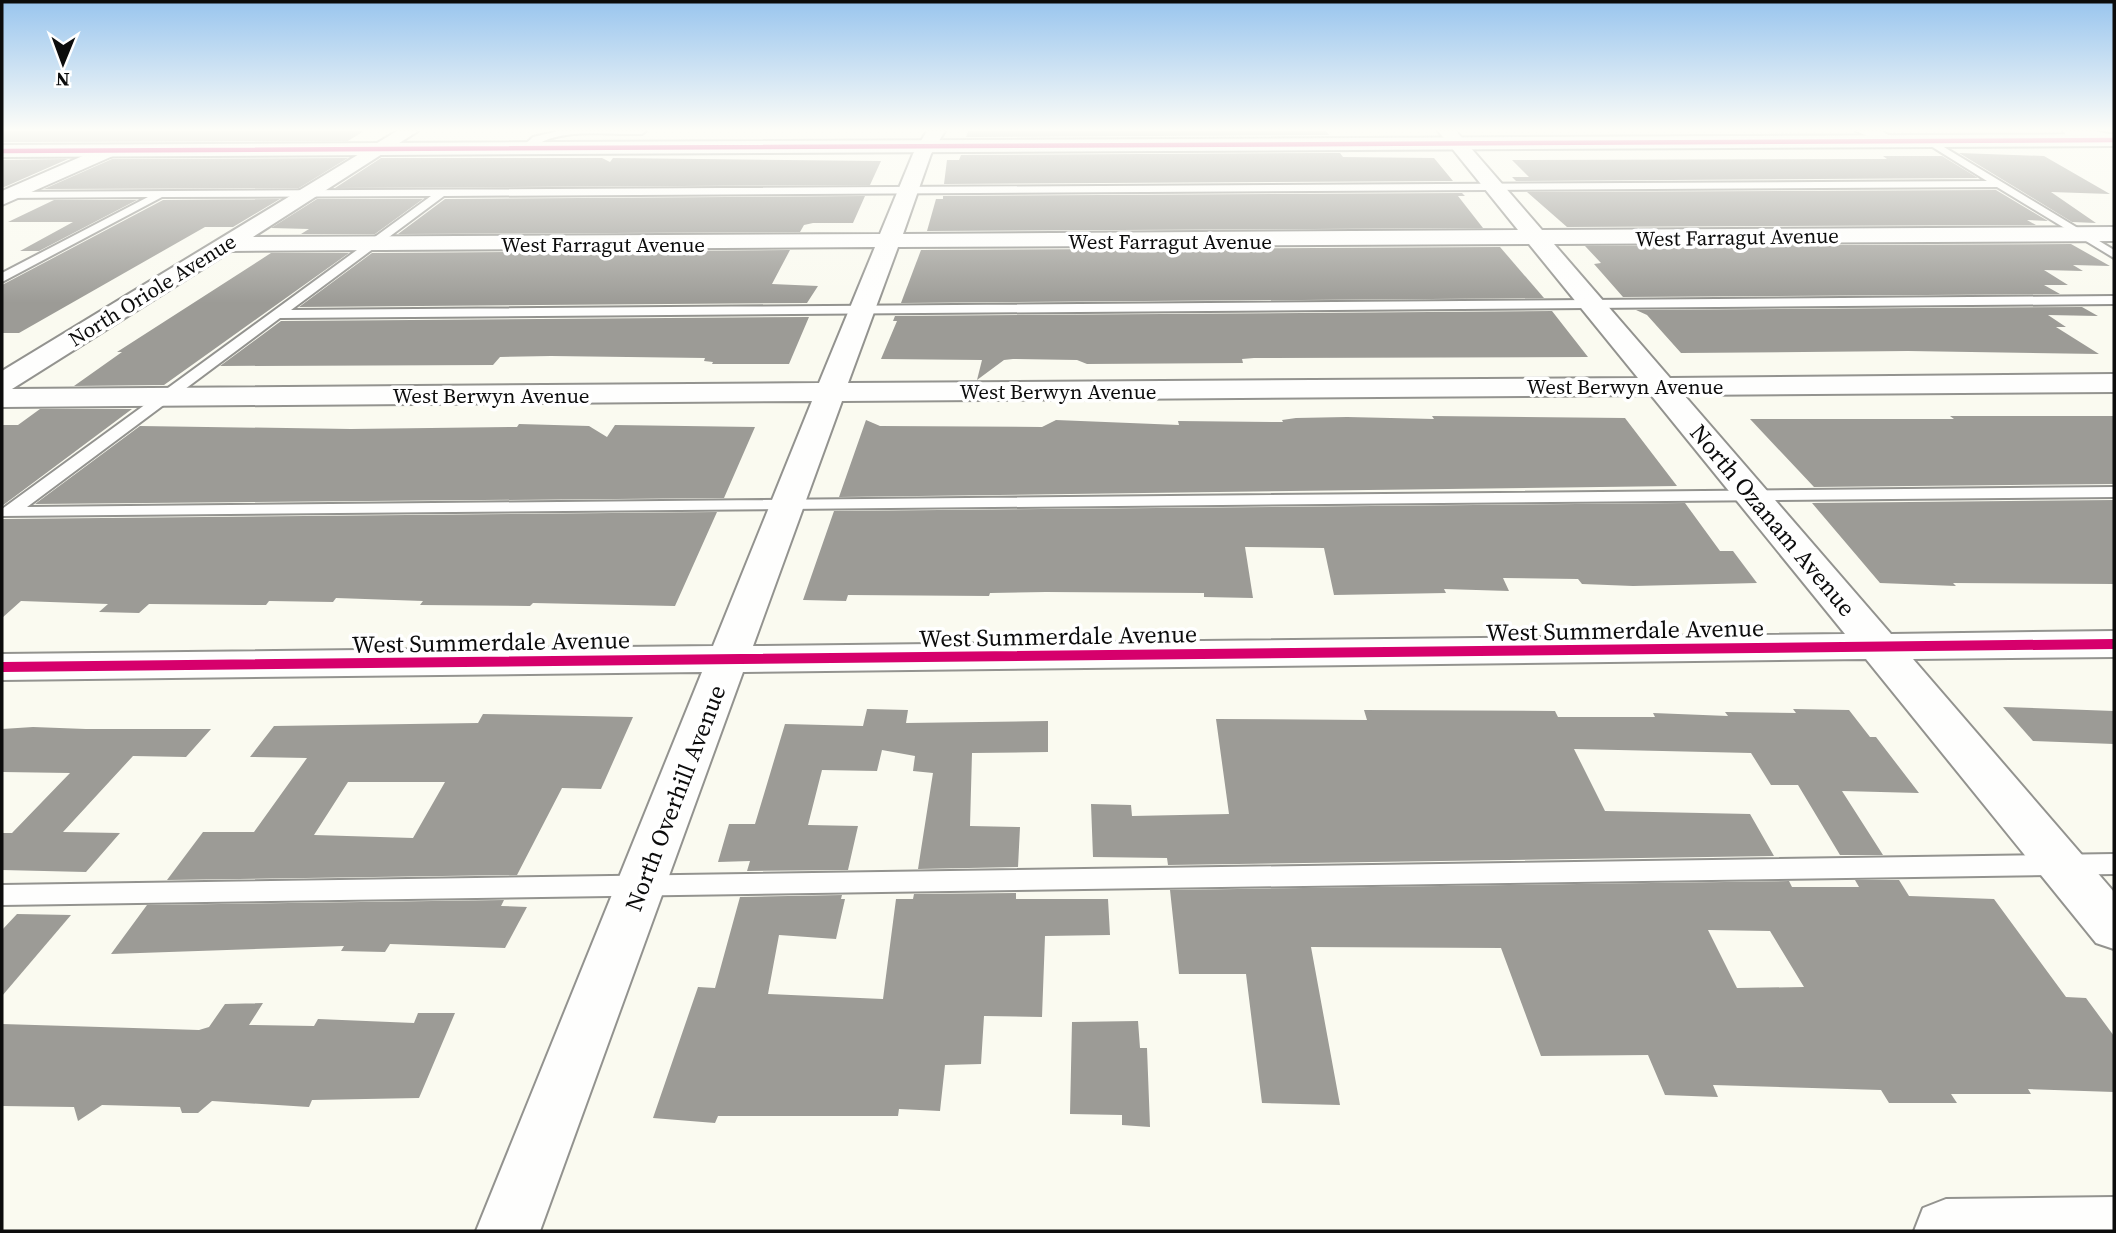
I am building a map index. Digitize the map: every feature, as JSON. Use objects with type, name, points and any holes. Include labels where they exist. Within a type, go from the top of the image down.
[{"type":"street","points":[[4,196],[21,189]]},
{"type":"street","name":"North Oriole Avenue","points":[[2,383],[316,189]]},
{"type":"street","name":"North Ozanam Avenue","points":[[1495,189],[2114,928]]},
{"type":"street","name":"North Overhill Avenue","points":[[508,1231],[909,190]]},
{"type":"street","name":"West Farragut Avenue","points":[[226,244],[888,243],[2114,234]]},
{"type":"street","name":"West Berwyn Avenue","points":[[2,398],[2114,383]]},
{"type":"street","name":"West Summerdale Avenue","points":[[2,667],[2114,644]]},
{"type":"street","points":[[1945,1231],[2114,1229]]},
{"type":"lane","points":[[4,196],[1337,189]]},
{"type":"lane","points":[[2006,189],[2114,255]]},
{"type":"lane","points":[[6,515],[441,193]]},
{"type":"lane","points":[[2,278],[162,194]]},
{"type":"lane","points":[[278,314],[2114,300]]},
{"type":"lane","points":[[6,515],[2114,492]]},
{"type":"lane","points":[[2,895],[2114,864]]},
{"type":"building","points":[[2017,189],[2101,189],[2110,194],[2051,192],[2096,223],[2072,222]]},
{"type":"building","points":[[1996,190],[2048,221],[2027,220],[2036,225],[1567,227],[1527,192]]},
{"type":"building","points":[[1462,193],[1465,196],[1458,196],[1483,228],[927,231],[936,199],[943,199],[943,196]]},
{"type":"building","points":[[865,196],[853,223],[813,223],[804,225],[800,232],[398,234],[445,199]]},
{"type":"building","points":[[280,199],[233,227],[205,227],[19,333],[2,333],[2,285],[163,200]]},
{"type":"building","points":[[317,199],[423,199],[375,234],[301,234],[309,229],[271,228]]},
{"type":"building","points":[[54,200],[137,200],[39,251],[20,251],[73,222],[8,222]]},
{"type":"building","points":[[2071,244],[2110,266],[2073,265],[2083,271],[2044,270],[2068,285],[2044,285],[2060,294],[1623,297],[1594,264],[1601,263],[1585,246]]},
{"type":"building","points":[[1500,247],[1544,298],[901,303],[921,250]]},
{"type":"building","points":[[790,250],[772,284],[818,286],[807,303],[299,307],[372,253]]},
{"type":"building","points":[[271,253],[349,253],[164,385],[74,386],[122,352],[117,352]]},
{"type":"building","points":[[2082,307],[2098,316],[2048,315],[2066,327],[2056,327],[2099,354],[1908,351],[1681,353],[1647,315],[1636,310]]},
{"type":"building","points":[[1552,311],[1588,357],[1254,358],[1242,359],[1243,363],[1087,364],[1077,360],[1013,359],[1004,360],[977,380],[982,360],[881,359],[897,321],[893,321],[895,316]]},
{"type":"building","points":[[809,317],[789,364],[712,364],[713,362],[704,361],[705,358],[551,356],[500,357],[493,365],[220,366],[281,321]]},
{"type":"building","points":[[40,409],[132,409],[2,506],[2,425],[18,425]]},
{"type":"building","points":[[1432,416],[1625,418],[1677,486],[839,497],[866,420],[880,426],[1042,427],[1056,420],[1179,425],[1178,421],[1283,422],[1282,420],[1296,418],[1347,417],[1434,419]]},
{"type":"building","points":[[1950,416],[2114,416],[2114,484],[1814,487],[1750,419],[1954,419]]},
{"type":"building","points":[[519,424],[589,426],[607,437],[615,425],[755,427],[724,498],[35,504],[140,426],[351,429],[517,427]]},
{"type":"building","points":[[2114,500],[2114,584],[1953,583],[1956,586],[1880,583],[1812,503]]},
{"type":"building","points":[[1685,503],[1720,551],[1733,551],[1757,583],[1633,586],[1582,584],[1578,579],[1503,578],[1509,591],[1444,589],[1446,593],[1334,595],[1324,548],[1245,547],[1253,598],[1204,597],[1204,593],[1046,592],[990,593],[989,596],[848,595],[846,601],[803,600],[834,511]]},
{"type":"building","points":[[717,512],[675,606],[533,603],[530,606],[420,605],[423,601],[336,598],[333,602],[269,601],[266,605],[149,604],[139,613],[99,612],[108,604],[21,601],[2,618],[2,519]]},
{"type":"building","points":[[2003,707],[2114,711],[2114,744],[2033,741]]},
{"type":"building","points":[[867,709],[908,710],[906,723],[1048,721],[1048,752],[972,753],[970,826],[1020,827],[1018,867],[918,869],[933,773],[913,771],[915,756],[882,750],[877,771],[822,770],[808,825],[858,826],[848,870],[747,871],[750,861],[718,862],[729,824],[755,824],[785,724],[863,726]]},
{"type":"building","points":[[1793,709],[1849,710],[1870,737],[1876,737],[1919,793],[1842,791],[1883,855],[1840,855],[1798,785],[1771,785],[1751,753],[1574,749],[1605,811],[1750,814],[1774,856],[1168,865],[1167,858],[1093,857],[1091,804],[1131,805],[1132,816],[1229,814],[1216,719],[1367,720],[1364,710],[1555,711],[1558,717],[1655,717],[1653,713],[1728,716],[1725,712],[1796,713]]},
{"type":"building","points":[[483,714],[633,717],[601,789],[562,788],[517,875],[167,880],[203,832],[254,832],[307,758],[250,757],[274,726],[478,723]],"holes":[[[348,782],[445,782],[413,838],[314,835]]]},
{"type":"building","points":[[2,729],[211,729],[186,757],[133,756],[63,832],[120,833],[86,872],[2,870],[2,833],[12,833],[70,773],[2,772]]},
{"type":"building","points":[[1855,880],[1899,880],[1909,896],[1994,899],[2066,997],[2086,998],[2114,1036],[2114,1092],[2028,1089],[2031,1094],[1951,1094],[1957,1103],[1889,1103],[1881,1090],[1713,1085],[1718,1097],[1665,1095],[1648,1055],[1541,1056],[1501,948],[1311,947],[1340,1105],[1262,1103],[1246,974],[1179,974],[1170,890],[1789,881],[1792,887],[1859,887]],"holes":[[[1708,930],[1770,931],[1804,987],[1737,988]]]},
{"type":"building","points":[[1016,893],[1016,899],[1108,899],[1110,935],[1045,936],[1042,1017],[984,1016],[981,1064],[945,1065],[940,1111],[899,1109],[898,1116],[718,1116],[715,1123],[653,1118],[698,987],[715,988],[740,897],[842,895],[841,899],[845,899],[836,939],[779,935],[768,994],[883,999],[896,899],[913,899],[914,894]]},
{"type":"building","points":[[504,900],[501,906],[527,907],[505,948],[390,944],[385,952],[341,951],[344,946],[111,954],[147,905]]},
{"type":"building","points":[[17,914],[71,915],[2,996],[2,930]]},
{"type":"building","points":[[263,1003],[249,1025],[314,1026],[318,1019],[414,1023],[418,1013],[455,1013],[419,1098],[312,1100],[309,1107],[212,1101],[198,1113],[182,1113],[180,1107],[102,1105],[78,1121],[74,1107],[2,1106],[2,1024],[199,1030],[209,1027],[225,1004]]},
{"type":"building","points":[[1138,1021],[1140,1048],[1147,1048],[1150,1127],[1122,1125],[1122,1115],[1070,1114],[1072,1022]]},
{"type":"cycle path","points":[[2,667],[2114,644]]}]
